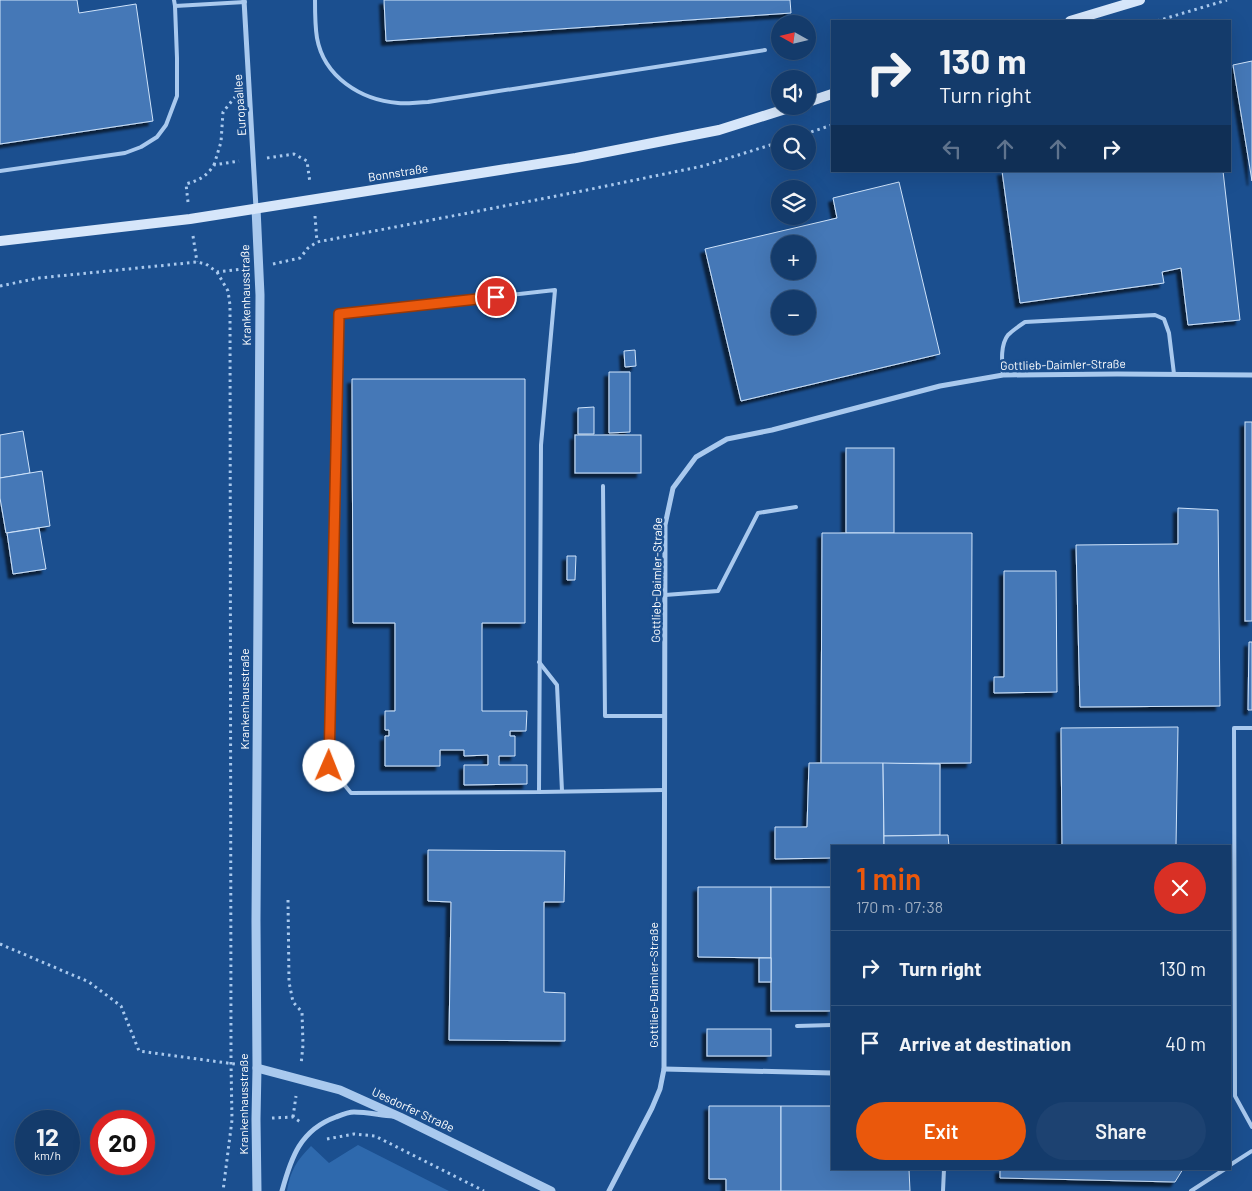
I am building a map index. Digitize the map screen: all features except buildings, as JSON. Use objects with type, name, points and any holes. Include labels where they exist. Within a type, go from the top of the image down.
[{"type":"main road","points":[[1073,20],[1140,0]]},
{"type":"main road","points":[[816,99],[831,94]]},
{"type":"main road","name":"Bonnstraße","points":[[0,241],[190,219],[576,158],[719,130],[771,114]]},
{"type":"street","name":"Europaallee","points":[[245,1],[256,208]]},
{"type":"street","name":"Krankenhausstraße","points":[[256,208],[260,296],[256,1191]]},
{"type":"street","name":"Gottlieb-Daimler-Straße","points":[[609,1191],[652,1108],[660,1089],[664,1069],[665,525],[673,488],[696,457],[727,439],[772,430],[940,386],[1003,375],[1252,375]]},
{"type":"street","name":"Uesdorfer Straße","points":[[257,1068],[340,1090],[400,1117],[551,1191]]},
{"type":"street","points":[[664,1069],[831,1073]]},
{"type":"street","points":[[282,1191],[296,1150],[314,1129],[326,1120],[353,1112],[400,1117]]},
{"type":"lane","points":[[0,171],[125,153],[141,147],[157,137],[166,125],[177,96],[174,0]]},
{"type":"lane","points":[[315,0],[317,39],[324,58],[334,74],[352,89],[372,98],[397,103],[428,102],[765,50]]},
{"type":"lane","points":[[175,6],[245,1]]},
{"type":"lane","points":[[539,792],[541,445],[555,290],[339,314],[329,766],[351,793],[562,792],[665,790]]},
{"type":"lane","points":[[1003,375],[1004,341],[1009,333],[1025,322],[1156,315],[1164,319],[1169,333],[1174,374]]},
{"type":"lane","points":[[603,486],[605,716],[665,716]]},
{"type":"lane","points":[[665,595],[718,591],[758,513],[796,507]]},
{"type":"lane","points":[[539,662],[557,685],[562,792]]},
{"type":"lane","points":[[1252,728],[1234,728],[1234,778],[1235,1096],[1252,1127]]},
{"type":"lane","points":[[796,1026],[831,1025]]},
{"type":"lane","points":[[1231,1164],[1252,1151]]},
{"type":"lane","points":[[943,1191],[944,1170]]},
{"type":"lane","points":[[1191,1191],[1222,1170]]},
{"type":"path","points":[[1160,20],[1227,0]]},
{"type":"path","points":[[0,286],[39,278],[197,262],[186,184],[200,180],[210,172],[221,142],[223,112],[249,82]]},
{"type":"path","points":[[816,130],[831,125]]},
{"type":"path","points":[[318,242],[703,166],[771,145]]},
{"type":"path","points":[[214,165],[254,159]]},
{"type":"path","points":[[217,272],[228,291],[230,305],[230,1063],[232,1120],[223,1191]]},
{"type":"path","points":[[288,900],[288,982],[292,1002],[302,1012],[303,1044],[293,1117]]},
{"type":"path","points":[[0,944],[89,982],[121,1006],[139,1051],[230,1063]]},
{"type":"path","points":[[232,1120],[293,1117],[314,1129],[325,1140],[354,1134],[375,1136],[484,1191]]},
{"type":"shaded area","points":[[358,1145],[449,1191],[287,1191],[295,1166],[311,1146],[329,1163]]},
{"type":"route","points":[[329,766],[339,314],[496,297]]}]
